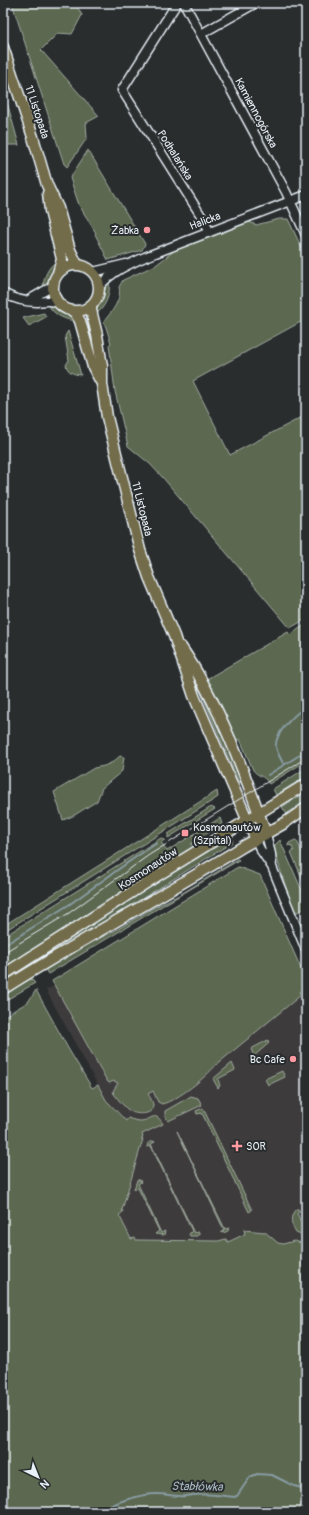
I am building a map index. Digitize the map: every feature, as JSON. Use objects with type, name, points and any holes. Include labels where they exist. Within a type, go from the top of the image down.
[{"type":"main road","name":"11 Listopada","points":[[3,47],[33,137],[47,185],[58,208],[70,250],[78,264]]},
{"type":"main road","name":"11 Listopada","points":[[47,185],[50,211],[62,259],[58,273]]},
{"type":"main road","points":[[78,264],[83,265],[93,272],[100,286],[98,296],[91,305],[83,310],[74,311],[63,307],[58,303],[54,297],[53,282],[58,273],[65,267],[78,264]]},
{"type":"main road","name":"11 Listopada","points":[[91,305],[102,366],[102,384],[107,417],[140,550],[151,582],[174,636],[194,696],[256,840]]},
{"type":"main road","name":"11 Listopada","points":[[74,311],[80,321],[93,368],[102,384]]},
{"type":"main road","name":"11 Listopada","points":[[174,636],[193,666],[222,722],[249,785],[266,834]]},
{"type":"main road","name":"Kosmonautów","points":[[3,975],[160,874],[306,784]]},
{"type":"main road","points":[[3,989],[76,944],[256,840],[306,808]]},
{"type":"street","name":"Podhalańska","points":[[176,3],[122,90],[205,222],[209,231]]},
{"type":"street","name":"Kamiennogórska","points":[[184,3],[290,201],[306,235]]},
{"type":"street","points":[[201,34],[256,3]]},
{"type":"street","name":"Halicka","points":[[100,286],[109,276],[129,264],[209,231],[306,195]]},
{"type":"street","name":"Halicka","points":[[93,272],[129,264]]},
{"type":"street","points":[[27,301],[53,286]]},
{"type":"street","points":[[3,293],[22,301],[37,302],[48,300],[58,303]]},
{"type":"street","points":[[266,834],[271,854],[272,867]]},
{"type":"street","points":[[256,840],[272,867],[306,950]]},
{"type":"shaded area","points":[[238,867],[260,875],[306,980],[306,1246],[110,1241],[140,1135],[106,1100],[46,990],[54,986],[52,981]]},
{"type":"green space","points":[[12,3],[75,3],[82,15],[72,34],[58,33],[41,50],[99,116],[86,123],[87,138],[67,167],[64,164]]},
{"type":"green space","points":[[3,88],[19,145],[3,145]]},
{"type":"green space","points":[[88,150],[145,244],[142,250],[108,260],[95,234],[96,233],[79,205],[70,178]]},
{"type":"green space","points":[[279,219],[288,219],[306,257],[306,319],[193,381],[230,455],[306,415],[306,619],[290,628],[164,479],[150,464],[128,446],[115,391],[109,345],[111,343],[104,321],[118,301],[120,292],[119,287],[123,280],[156,265],[175,250],[247,221],[256,225]]},
{"type":"green space","points":[[58,260],[47,285],[43,289],[44,280],[47,273],[51,266]]},
{"type":"green space","points":[[109,280],[107,300],[99,312],[95,315],[96,310]]},
{"type":"green space","points":[[47,303],[70,316],[75,321],[58,315]]},
{"type":"green space","points":[[44,313],[46,317],[29,326],[23,318]]},
{"type":"green space","points":[[68,331],[81,375],[74,374],[67,368],[66,365],[69,360],[65,336]]},
{"type":"green space","points":[[306,624],[306,761],[269,784],[253,770],[240,739],[236,740],[233,736],[205,680],[288,632],[290,635]]},
{"type":"green space","points":[[191,669],[221,729],[243,781],[239,783]]},
{"type":"green space","points":[[120,756],[124,757],[122,771],[102,788],[97,801],[73,816],[63,820],[54,792],[94,768],[113,762]]},
{"type":"green space","points":[[306,768],[306,776],[276,795],[273,789]]},
{"type":"green space","points":[[217,791],[218,797],[212,801],[3,932],[3,926]]},
{"type":"green space","points":[[306,792],[306,803],[288,816],[282,807]]},
{"type":"green space","points":[[211,807],[215,809],[168,838],[168,834]]},
{"type":"green space","points":[[220,818],[222,824],[191,844],[193,847],[182,856],[3,970],[3,937],[161,838],[165,840],[161,842],[167,851]]},
{"type":"green space","points":[[230,836],[233,842],[45,959],[41,959],[42,955]]},
{"type":"green space","points":[[280,840],[306,900],[306,908],[298,912],[293,911],[274,849],[275,845]]},
{"type":"green space","points":[[295,840],[297,841],[306,861],[306,888],[291,852],[294,851],[291,845],[288,846],[289,843]]},
{"type":"green space","points":[[238,859],[239,860],[48,974],[46,971],[46,967],[181,894]]},
{"type":"green space","points":[[238,867],[260,875],[306,980],[306,986],[299,992],[301,995],[216,1065],[206,1076],[191,1088],[169,1102],[162,1104],[158,1102],[153,1091],[148,1094],[153,1104],[151,1111],[138,1114],[129,1111],[114,1094],[113,1091],[118,1083],[114,1081],[109,1083],[107,1081],[52,981]]},
{"type":"green space","points":[[30,978],[35,983],[3,1002],[3,992]]},
{"type":"green space","points":[[36,990],[92,1088],[98,1085],[106,1100],[126,1121],[128,1118],[141,1121],[158,1117],[163,1124],[142,1134],[143,1137],[141,1139],[143,1139],[122,1210],[123,1212],[119,1215],[131,1239],[218,1241],[226,1239],[228,1242],[245,1234],[244,1230],[265,1232],[278,1243],[283,1244],[294,1241],[306,1244],[306,1512],[3,1512],[3,1017],[28,1002]]},
{"type":"green space","points":[[268,1040],[269,1043],[254,1056],[251,1049]]},
{"type":"green space","points":[[232,1063],[235,1070],[218,1079],[220,1086],[218,1088],[213,1079]]},
{"type":"green space","points":[[282,1071],[285,1077],[268,1085],[265,1079]]},
{"type":"green space","points":[[191,1096],[198,1098],[202,1105],[168,1121],[165,1111]]},
{"type":"green space","points":[[203,1108],[252,1210],[249,1212],[202,1113],[197,1114],[196,1111]]},
{"type":"green space","points":[[177,1131],[225,1229],[229,1228],[228,1231],[223,1233],[221,1232],[224,1230]]},
{"type":"green space","points":[[153,1141],[155,1142],[151,1144],[194,1233],[199,1232],[197,1236],[190,1236],[189,1234],[192,1231],[151,1146],[147,1147],[148,1143]]},
{"type":"green space","points":[[137,1180],[140,1180],[141,1182],[138,1184],[161,1233],[165,1231],[164,1235],[155,1234],[159,1231],[138,1188],[134,1189]]},
{"type":"green space","points":[[296,1209],[300,1211],[297,1213],[306,1233],[306,1237],[296,1233],[293,1227],[292,1215]]},
{"type":"waterway","points":[[284,765],[276,747],[278,736],[286,724],[306,707]]},
{"type":"waterway","points":[[268,775],[306,751]]},
{"type":"waterway","points":[[3,946],[70,904],[157,843]]},
{"type":"waterway","name":"Stabłówka","points":[[101,1512],[106,1508],[120,1502],[151,1494],[234,1497],[237,1496],[250,1477],[257,1474],[272,1475],[294,1486],[306,1489]]},
{"type":"tram line","points":[[3,953],[69,913],[149,855],[306,758]]},
{"type":"place","name":"Żabka","points":[[147,230]]},
{"type":"place","name":"Kosmonautów (Szpital)","points":[[185,833]]},
{"type":"place","name":"Bc Cafe","points":[[293,1059]]},
{"type":"place","name":"SOR","points":[[237,1146]]}]
